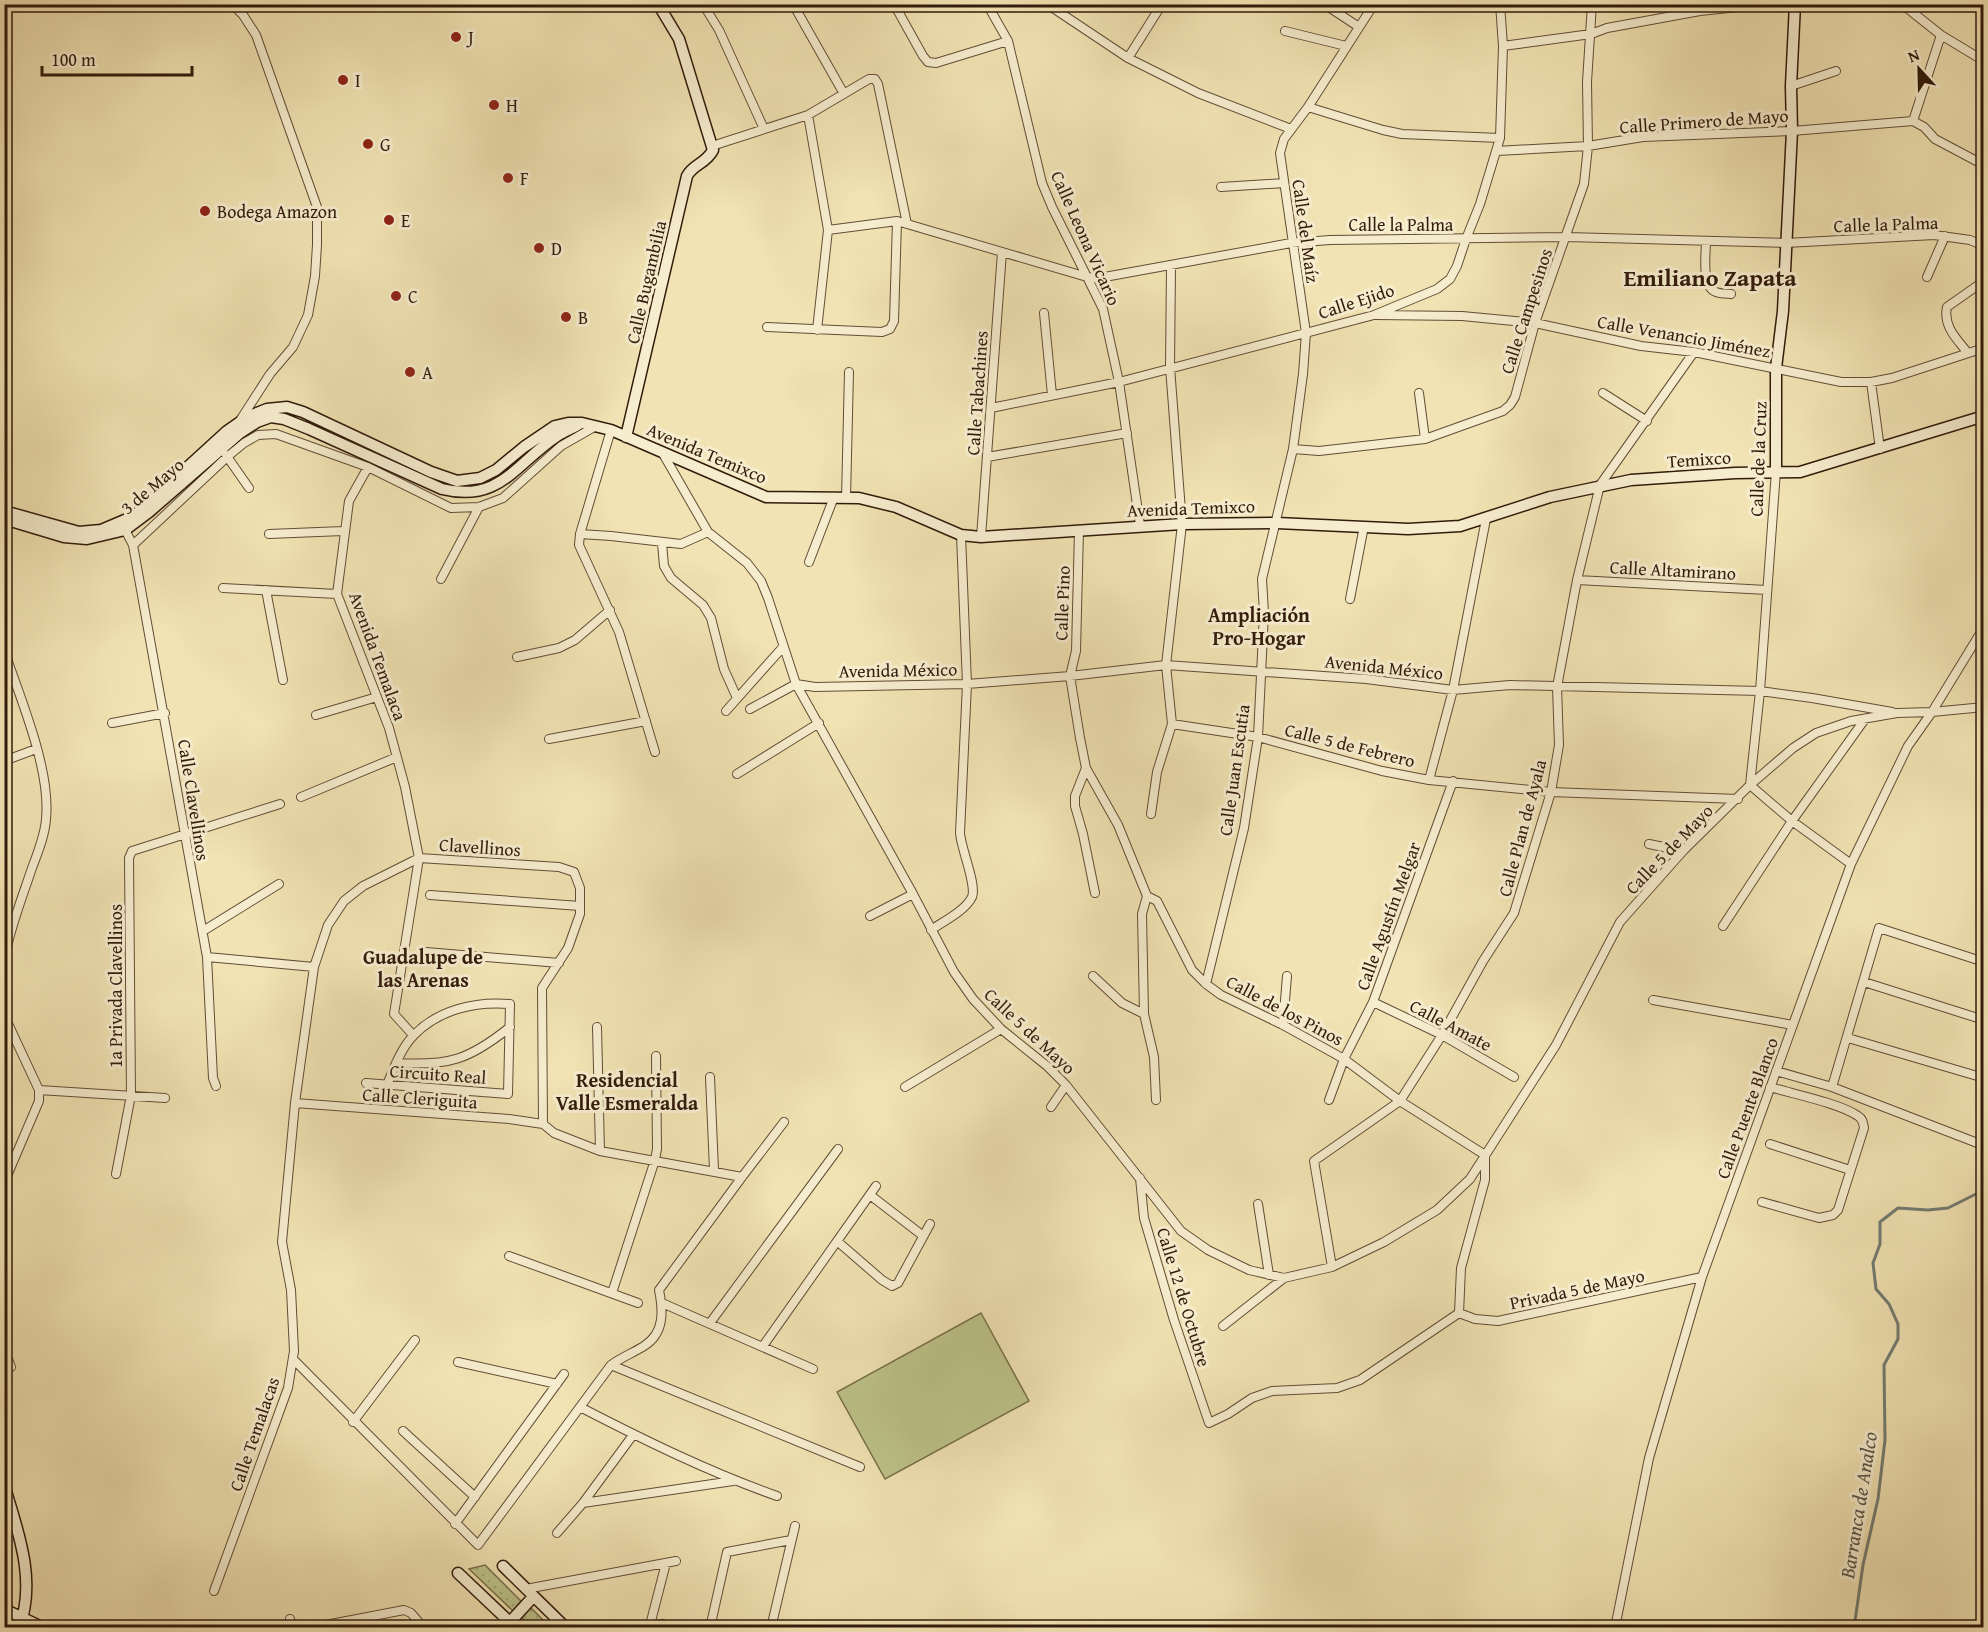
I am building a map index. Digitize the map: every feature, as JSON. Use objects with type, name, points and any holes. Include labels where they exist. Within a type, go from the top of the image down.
[{"type":"main road","points":[[658,4],[679,39],[712,146]]},
{"type":"main road","name":"Calle de la Cruz","points":[[1776,471],[1776,368],[1783,311],[1792,131],[1791,86],[1795,4]]},
{"type":"main road","name":"Calle Bugambilia","points":[[626,437],[687,176],[689,172],[708,159],[713,150],[712,146]]},
{"type":"main road","points":[[4,511],[79,532],[123,526],[241,432],[247,417],[267,409],[287,407],[303,412],[431,472],[457,481],[480,478],[496,470],[555,426],[582,423]]},
{"type":"main road","name":"Temixco","points":[[1486,519],[1550,497],[1631,480],[1776,471],[1800,472],[1983,416]]},
{"type":"main road","name":"3 de Mayo","points":[[4,519],[64,537],[98,537],[149,512],[224,453],[241,432],[271,417],[284,419],[442,489],[459,493],[477,492],[504,481],[557,436],[582,423]]},
{"type":"main road","name":"Avenida Temixco","points":[[582,423],[611,430],[766,497],[840,497],[869,500],[896,507],[961,535],[981,537],[1182,524],[1277,523],[1437,528],[1460,526],[1486,519]]},
{"type":"main road","points":[[4,1485],[22,1543],[26,1577],[23,1616],[19,1628]]},
{"type":"main road","points":[[502,1566],[566,1628]]},
{"type":"main road","points":[[458,1573],[513,1625],[529,1593]]},
{"type":"main road","points":[[4,1609],[23,1616],[44,1628]]},
{"type":"street","points":[[232,4],[243,15],[256,35],[317,207],[315,276],[308,315],[293,347],[263,384],[241,432],[258,435],[276,434],[368,467],[451,508],[478,507],[503,498],[561,446],[596,426]]},
{"type":"street","points":[[703,4],[719,30],[764,129]]},
{"type":"street","points":[[793,4],[844,94]]},
{"type":"street","points":[[894,4],[928,62],[936,63],[1008,41]]},
{"type":"street","name":"Calle Leona Vicario","points":[[987,4],[1008,41],[1042,183],[1103,309],[1119,382],[1140,525]]},
{"type":"street","points":[[1047,4],[1128,58],[1198,93],[1291,129]]},
{"type":"street","points":[[1128,58],[1162,4]]},
{"type":"street","points":[[1324,4],[1359,27]]},
{"type":"street","name":"Calle del Maíz","points":[[1277,523],[1293,449],[1306,333],[1291,243],[1280,153],[1284,139],[1374,4]]},
{"type":"street","name":"Calle Ejido","points":[[992,408],[1119,382],[1374,315],[1437,289],[1450,279],[1480,204],[1500,138],[1503,46],[1500,4]]},
{"type":"street","name":"Calle Campesinos","points":[[1293,449],[1319,451],[1425,439],[1503,411],[1510,405],[1515,397],[1535,323],[1584,184],[1588,146],[1587,82],[1592,4]]},
{"type":"street","points":[[1503,46],[1590,34],[1608,28],[1700,12],[1767,4]]},
{"type":"street","points":[[1902,4],[1941,35],[1983,61]]},
{"type":"street","points":[[1286,31],[1346,46]]},
{"type":"street","points":[[1941,35],[1913,121],[1924,127],[1935,138],[1983,165]]},
{"type":"street","points":[[1791,86],[1836,71]]},
{"type":"street","points":[[712,146],[808,115],[869,79],[875,79],[878,84],[907,224]]},
{"type":"street","points":[[1308,106],[1402,134],[1500,138]]},
{"type":"street","points":[[808,115],[828,230],[817,330]]},
{"type":"street","name":"Calle Primero de Mayo","points":[[1496,151],[1588,146],[1643,137],[1792,131],[1913,121]]},
{"type":"street","points":[[1221,187],[1284,183]]},
{"type":"street","points":[[767,327],[882,332],[890,329],[894,321],[897,221]]},
{"type":"street","name":"Calle la Palma","points":[[828,230],[897,221],[1087,277],[1099,278],[1291,243],[1330,240],[1567,237],[1786,243],[1894,236],[1945,236],[1970,240],[1983,246]]},
{"type":"street","points":[[1927,278],[1945,236]]},
{"type":"street","points":[[1706,241],[1706,279],[1710,288],[1716,292],[1731,294]]},
{"type":"street","name":"Calle Tabachines","points":[[981,537],[1002,252]]},
{"type":"street","points":[[1151,814],[1157,772],[1172,724],[1166,665],[1182,524],[1170,367],[1171,266]]},
{"type":"street","points":[[1967,352],[1951,331],[1945,316],[1947,307],[1983,281]]},
{"type":"street","points":[[1044,313],[1052,395]]},
{"type":"street","name":"Calle Venancio Jiménez","points":[[1374,315],[1462,316],[1535,323],[1641,346],[1694,352],[1841,382],[1871,382],[1892,378],[1983,348]]},
{"type":"street","name":"Calle Plan de Ayala","points":[[1332,1267],[1314,1161],[1400,1101],[1514,913],[1551,792],[1559,745],[1557,687],[1600,485],[1694,352]]},
{"type":"street","points":[[809,562],[840,497],[849,372]]},
{"type":"street","points":[[1871,382],[1880,449]]},
{"type":"street","points":[[1419,393],[1425,439]]},
{"type":"street","points":[[1603,393],[1647,421]]},
{"type":"street","points":[[611,430],[580,534],[579,545],[619,632],[655,752]]},
{"type":"street","points":[[987,457],[1127,433]]},
{"type":"street","name":"Calle 5 de Mayo","points":[[661,451],[708,532],[747,563],[761,581],[796,684],[931,930],[973,999],[1001,1029],[1047,1066],[1066,1085],[1181,1231],[1208,1250],[1249,1270],[1284,1278],[1332,1267],[1384,1242],[1437,1210],[1470,1179],[1556,1045],[1620,922],[1683,851],[1750,785],[1793,748],[1816,734],[1851,721],[1897,713],[1983,707]]},
{"type":"street","points":[[133,545],[224,453],[249,488]]},
{"type":"street","name":"Avenida Temalaca","points":[[368,467],[349,501],[343,531],[337,594],[389,728],[419,858]]},
{"type":"street","name":"Calle de la Cruz","points":[[1750,785],[1760,691],[1776,471]]},
{"type":"street","points":[[441,579],[478,507]]},
{"type":"street","points":[[1429,780],[1453,690],[1486,519]]},
{"type":"street","name":"Calle Juan Escutia","points":[[1206,984],[1244,828],[1258,737],[1264,613],[1262,579],[1277,523]]},
{"type":"street","name":"Calle Clavellinos","points":[[123,526],[133,545],[203,931],[207,957],[213,1078],[216,1086]]},
{"type":"street","points":[[1350,599],[1364,526]]},
{"type":"street","name":"Calle Pino","points":[[1070,676],[1076,651],[1079,530]]},
{"type":"street","points":[[269,534],[343,531]]},
{"type":"street","points":[[580,534],[681,544],[708,532]]},
{"type":"street","points":[[931,930],[964,907],[972,897],[974,885],[961,846],[960,833],[968,684],[961,535]]},
{"type":"street","points":[[662,543],[664,566],[671,578],[703,605],[711,618],[724,669],[738,698]]},
{"type":"street","name":"Calle Altamirano","points":[[1578,580],[1767,590]]},
{"type":"street","points":[[223,588],[337,594]]},
{"type":"street","points":[[266,591],[283,680]]},
{"type":"street","points":[[517,657],[558,648],[575,640],[610,610]]},
{"type":"street","name":"Calle Puente Blanco","points":[[1615,1628],[1649,1458],[1702,1277],[1851,864],[1908,746],[1932,712],[1983,627]]},
{"type":"street","points":[[726,711],[783,647]]},
{"type":"street","points":[[4,650],[36,749],[42,774],[46,820],[39,849],[7,943],[4,960]]},
{"type":"street","name":"Avenida México","points":[[796,684],[815,687],[968,684],[1166,665],[1366,679],[1453,690],[1510,685],[1760,691],[1897,713]]},
{"type":"street","name":"Calle de los Pinos","points":[[1070,676],[1086,768],[1118,825],[1147,896],[1157,901],[1192,970],[1221,995],[1283,1025],[1344,1059],[1400,1101],[1485,1155]]},
{"type":"street","points":[[750,709],[796,684]]},
{"type":"street","points":[[316,715],[377,697]]},
{"type":"street","points":[[112,723],[165,712]]},
{"type":"street","points":[[1723,926],[1791,821],[1865,719]]},
{"type":"street","points":[[549,739],[646,721]]},
{"type":"street","points":[[737,774],[819,723]]},
{"type":"street","name":"Calle 5 de Febrero","points":[[1172,724],[1258,737],[1382,771],[1429,780],[1551,792],[1737,799]]},
{"type":"street","points":[[4,761],[36,749]]},
{"type":"street","points":[[301,797],[397,758]]},
{"type":"street","points":[[1086,768],[1075,796],[1075,806],[1095,893]]},
{"type":"street","name":"Calle Agustín Melgar","points":[[1329,1100],[1344,1059],[1373,1002],[1453,781]]},
{"type":"street","points":[[1750,785],[1791,821],[1851,864]]},
{"type":"street","name":"1a Privada Clavellinos","points":[[116,1174],[131,1095],[129,858],[132,851],[280,804]]},
{"type":"street","points":[[1649,844],[1683,851]]},
{"type":"street","points":[[413,1035],[394,1014],[419,858]]},
{"type":"street","name":"Clavellinos","points":[[295,1104],[314,967],[328,925],[344,901],[363,886],[419,858],[558,867],[574,872],[580,888],[580,914],[568,948],[542,988],[543,1124]]},
{"type":"street","points":[[203,931],[279,884]]},
{"type":"street","points":[[870,916],[913,894]]},
{"type":"street","points":[[430,895],[580,906]]},
{"type":"street","points":[[1147,896],[1143,914],[1144,1014],[1154,1057],[1156,1100]]},
{"type":"street","points":[[1832,1087],[1879,928],[1983,962]]},
{"type":"street","points":[[426,952],[559,963]]},
{"type":"street","points":[[207,957],[314,967]]},
{"type":"street","points":[[1093,976],[1122,1003],[1144,1014]]},
{"type":"street","points":[[1283,1025],[1287,976]]},
{"type":"street","points":[[1864,982],[1983,1020]]},
{"type":"street","points":[[1653,1000],[1793,1025]]},
{"type":"street","name":"Calle Amate","points":[[1373,1002],[1442,1035],[1514,1077]]},
{"type":"street","points":[[387,1085],[396,1063],[413,1035],[440,1015],[470,1005],[510,1004],[510,1027],[485,1047],[451,1061],[429,1065],[396,1063]]},
{"type":"street","points":[[4,1015],[39,1090],[39,1101],[4,1183]]},
{"type":"street","name":"Circuito Real","points":[[366,1083],[508,1094],[510,1027]]},
{"type":"street","points":[[597,1027],[600,1150]]},
{"type":"street","points":[[905,1087],[1001,1029]]},
{"type":"street","points":[[1848,1038],[1983,1078]]},
{"type":"street","points":[[612,1293],[655,1160],[657,1149],[656,1056]]},
{"type":"street","points":[[1776,1071],[1832,1087],[1980,1144]]},
{"type":"street","points":[[710,1077],[714,1170]]},
{"type":"street","points":[[1051,1107],[1066,1085]]},
{"type":"street","points":[[1762,1202],[1819,1218],[1833,1215],[1838,1210],[1864,1128],[1861,1118],[1826,1103],[1770,1087]]},
{"type":"street","points":[[39,1090],[165,1098]]},
{"type":"street","name":"Calle Cleriguita","points":[[295,1104],[509,1119],[543,1124]]},
{"type":"street","name":"Calle Temalacas","points":[[214,1591],[288,1388],[293,1359],[291,1290],[282,1242],[295,1104]]},
{"type":"street","points":[[293,1359],[353,1422],[478,1545],[611,1365],[647,1345],[662,1325],[662,1303],[659,1290],[741,1176],[784,1122]]},
{"type":"street","points":[[543,1124],[554,1133],[600,1150],[741,1176]]},
{"type":"street","points":[[1770,1144],[1850,1170]]},
{"type":"street","points":[[710,1323],[838,1149]]},
{"type":"street","points":[[1458,1313],[1461,1268],[1485,1180],[1485,1155]]},
{"type":"street","name":"Calle 12 de Octubre","points":[[1140,1177],[1144,1218],[1174,1320],[1209,1423],[1252,1398],[1272,1392],[1337,1388],[1360,1380],[1458,1313]]},
{"type":"street","points":[[763,1346],[876,1186]]},
{"type":"street","points":[[870,1195],[922,1235]]},
{"type":"street","points":[[1258,1204],[1269,1275]]},
{"type":"street","points":[[837,1241],[892,1286],[898,1283],[930,1224]]},
{"type":"street","points":[[509,1256],[638,1303]]},
{"type":"street","name":"Privada 5 de Mayo","points":[[1458,1313],[1475,1319],[1498,1322],[1702,1277]]},
{"type":"street","points":[[1224,1326],[1284,1278]]},
{"type":"street","points":[[662,1303],[813,1369]]},
{"type":"street","points":[[353,1422],[415,1340]]},
{"type":"street","points":[[4,1349],[11,1367]]},
{"type":"street","points":[[458,1362],[557,1384]]},
{"type":"street","points":[[611,1365],[860,1467]]},
{"type":"street","points":[[455,1524],[564,1374]]},
{"type":"street","points":[[580,1407],[633,1435],[734,1481],[777,1496]]},
{"type":"street","points":[[403,1431],[475,1497]]},
{"type":"street","points":[[557,1533],[583,1503],[633,1435]]},
{"type":"street","points":[[583,1503],[734,1481]]},
{"type":"street","points":[[771,1628],[795,1526]]},
{"type":"street","points":[[710,1628],[727,1552],[791,1540]]},
{"type":"street","points":[[529,1593],[676,1561]]},
{"type":"street","points":[[650,1625],[666,1563]]},
{"type":"street","points":[[310,1628],[404,1610],[411,1613],[424,1628]]},
{"type":"street","points":[[639,1628],[663,1624]]},
{"type":"green space","points":[[981,1313],[1029,1401],[885,1479],[837,1392]]},
{"type":"green space","points":[[485,1565],[521,1601],[513,1611],[469,1569]]},
{"type":"green space","points":[[531,1608],[550,1627],[531,1627],[521,1617]]},
{"type":"waterway","name":"Barranca de Analco","points":[[1854,1628],[1863,1565],[1878,1499],[1885,1440],[1884,1365],[1898,1339],[1898,1324],[1889,1304],[1876,1289],[1873,1263],[1880,1244],[1880,1222],[1898,1208],[1928,1210],[1948,1208],[1984,1190]]},
{"type":"place","name":"J","points":[[456,37]]},
{"type":"place","name":"I","points":[[343,80]]},
{"type":"place","name":"H","points":[[494,105]]},
{"type":"place","name":"G","points":[[368,144]]},
{"type":"place","name":"F","points":[[508,178]]},
{"type":"place","name":"Bodega Amazon","points":[[205,211]]},
{"type":"place","name":"E","points":[[389,220]]},
{"type":"place","name":"D","points":[[539,248]]},
{"type":"place","name":"C","points":[[396,296]]},
{"type":"place","name":"B","points":[[566,317]]},
{"type":"place","name":"A","points":[[410,372]]},
{"type":"district","name":"Emiliano Zapata","points":[[1710,277]]},
{"type":"district","name":"Ampliación Pro-Hogar","points":[[1259,626]]},
{"type":"district","name":"Guadalupe de las Arenas","points":[[423,968]]},
{"type":"district","name":"Residencial Valle Esmeralda","points":[[627,1090]]}]
